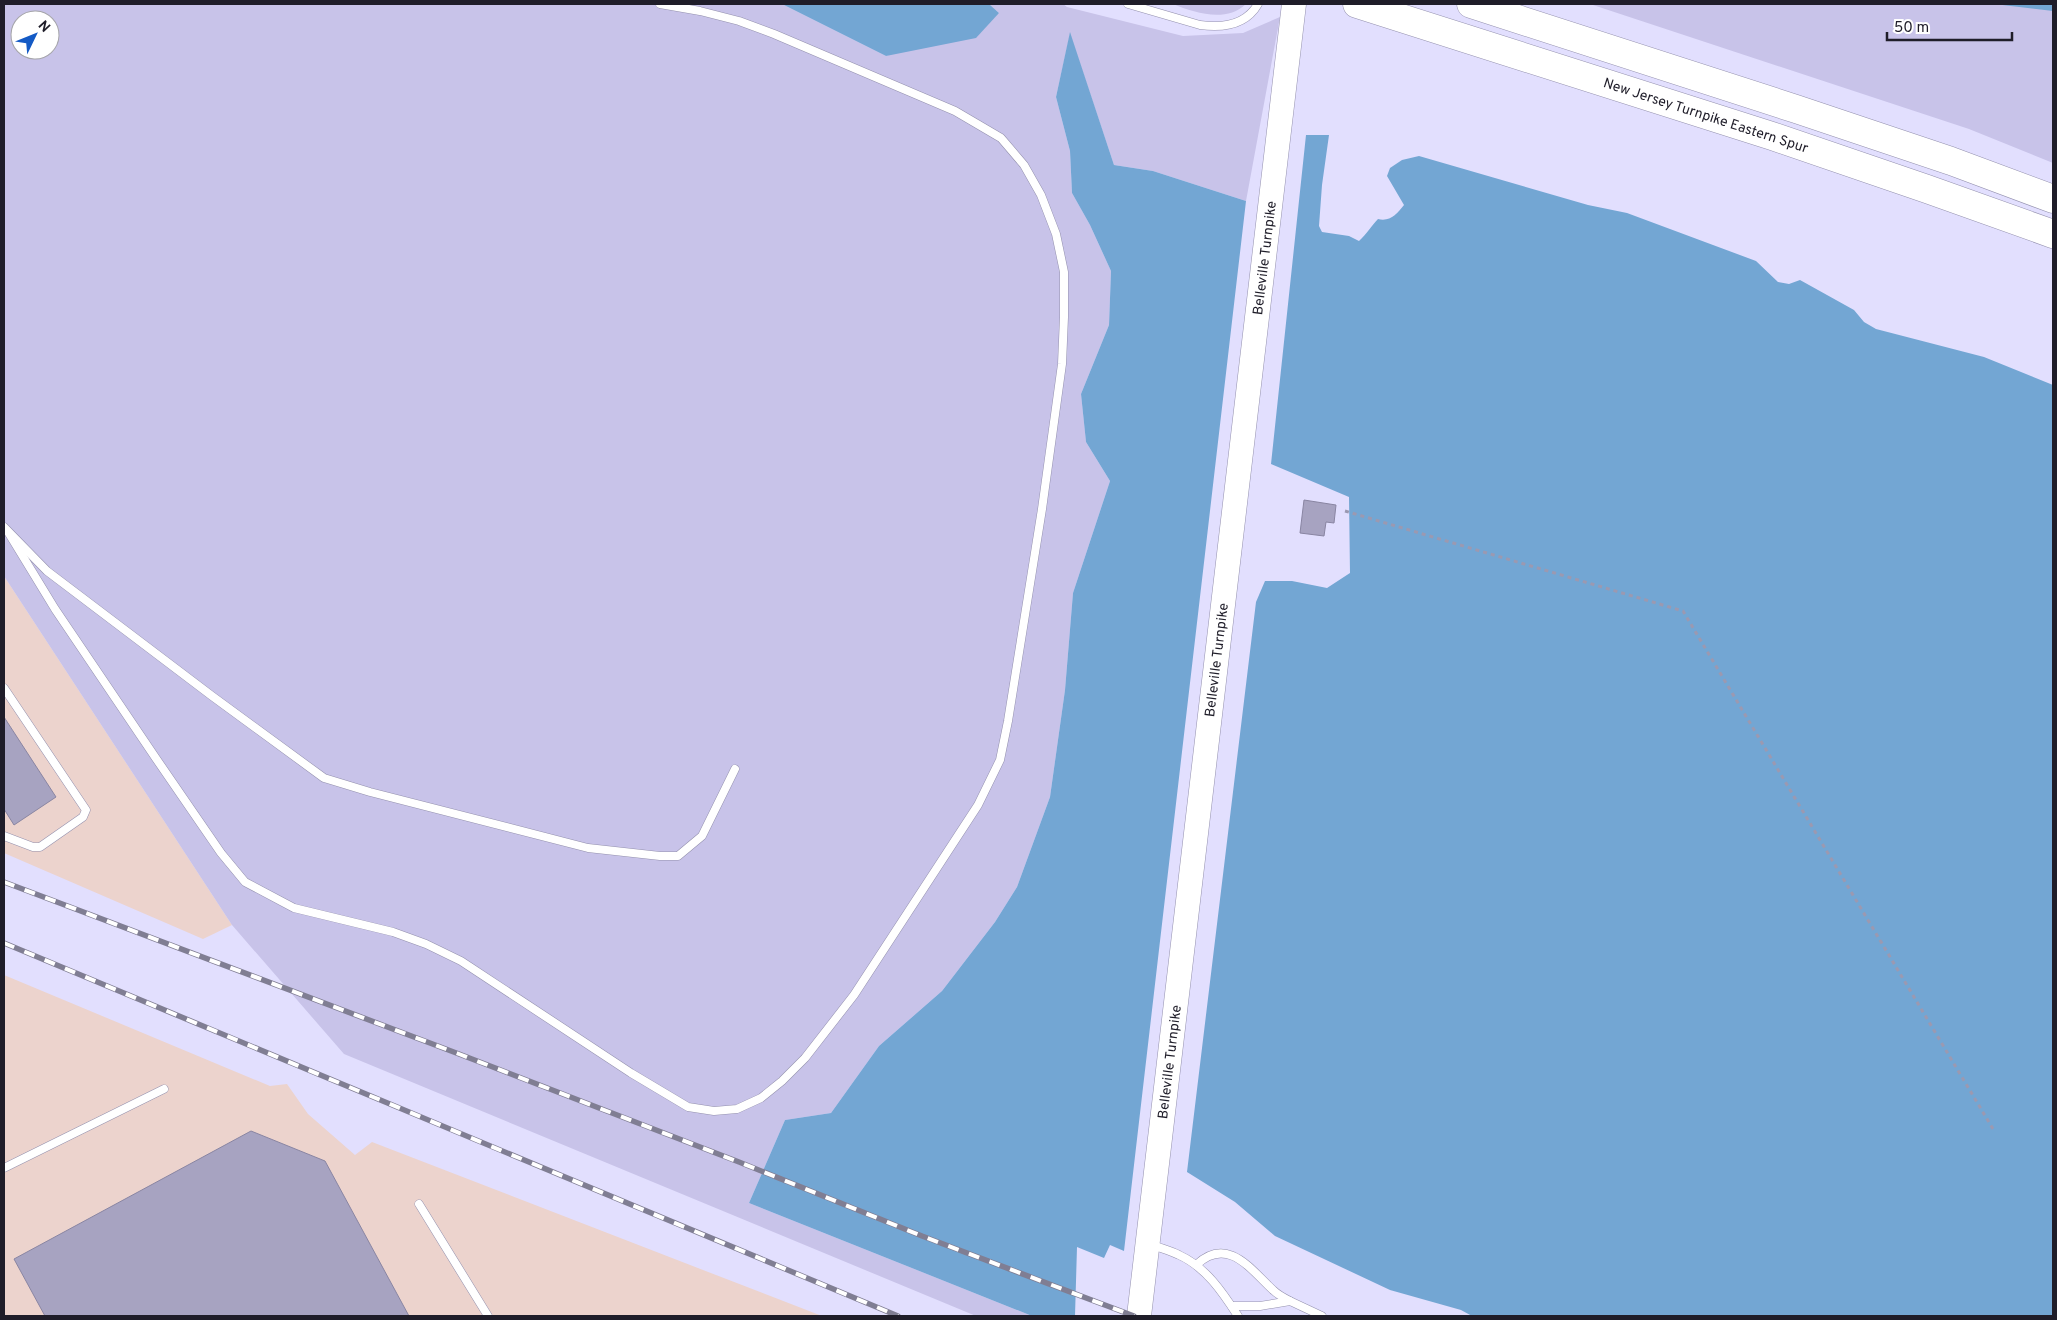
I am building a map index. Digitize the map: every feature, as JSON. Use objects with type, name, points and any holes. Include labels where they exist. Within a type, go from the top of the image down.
[{"type":"highway","points":[[1471,4],[1796,109],[2045,196]]},
{"type":"highway","name":"New Jersey Turnpike Eastern Spur","points":[[1367,7],[1772,136],[2053,234]]},
{"type":"main road","name":"Belleville Turnpike","points":[[1139,1316],[1294,4]]},
{"type":"lane","points":[[6,530],[55,609],[155,757],[221,854],[245,882],[294,908],[393,932],[426,944],[462,961],[631,1073],[688,1107],[714,1111],[737,1109],[761,1098],[782,1081],[805,1058],[854,995],[978,805],[1000,760],[1008,722],[1042,509],[1059,383],[1064,317],[1064,272],[1056,234],[1041,195],[1024,165],[1001,138],[955,112],[774,34],[738,21],[700,11],[660,4]]},
{"type":"lane","points":[[1128,4],[1200,25],[1212,26],[1222,26],[1240,21],[1252,12],[1258,4]]},
{"type":"lane","points":[[6,530],[47,571],[324,778],[370,792],[588,848],[660,856],[678,856],[702,836],[735,769]]},
{"type":"lane","points":[[4,688],[86,810],[83,818],[40,847],[33,847],[4,836]]},
{"type":"lane","points":[[4,1168],[164,1089]]},
{"type":"lane","points":[[419,1204],[488,1316]]},
{"type":"lane","points":[[1148,1244],[1179,1255],[1196,1266],[1222,1291],[1238,1316]]},
{"type":"lane","points":[[1196,1266],[1206,1257],[1220,1254],[1238,1257],[1251,1267],[1274,1292],[1322,1316]]},
{"type":"lane","points":[[1232,1306],[1260,1306],[1290,1301]]},
{"type":"path","points":[[1345,511],[1683,611],[1993,1129]]},
{"type":"shaded area","points":[[4,4],[782,4],[886,56],[999,13],[989,4],[1063,4],[1067,7],[1183,36],[1243,33],[1280,17],[1246,201],[1153,171],[1114,165],[1070,34],[1056,97],[1070,151],[1072,193],[1090,225],[1111,271],[1109,325],[1081,394],[1086,442],[1110,481],[1073,593],[1065,690],[1050,797],[1017,887],[995,922],[942,991],[879,1046],[831,1113],[785,1120],[749,1203],[1032,1316],[976,1316],[344,1054],[232,925],[4,576]]},
{"type":"shaded area","points":[[1173,4],[1246,4],[1238,10],[1220,15],[1200,13]]},
{"type":"shaded area","points":[[1590,4],[2053,4],[2053,163],[1969,129]]},
{"type":"shaded area","points":[[4,576],[232,925],[203,939],[4,853]]},
{"type":"shaded area","points":[[4,975],[270,1086],[287,1084],[308,1114],[355,1155],[372,1142],[822,1316],[4,1316]]},
{"type":"water","points":[[782,4],[989,4],[999,13],[976,38],[886,56]]},
{"type":"water","points":[[1994,4],[2053,4],[2053,11]]},
{"type":"water","points":[[1070,32],[1114,165],[1153,171],[1246,201],[1124,1251],[1110,1245],[1104,1258],[1077,1247],[1075,1316],[1032,1316],[749,1203],[785,1120],[831,1113],[879,1046],[942,991],[995,922],[1017,887],[1050,797],[1065,690],[1073,593],[1110,481],[1086,442],[1081,394],[1109,325],[1111,271],[1090,225],[1072,193],[1070,151],[1056,97]]},
{"type":"water","points":[[1306,135],[1329,135],[1319,226],[1322,232],[1349,236],[1359,241],[1378,219],[1390,218],[1396,214],[1404,205],[1387,176],[1390,168],[1402,160],[1419,156],[1588,205],[1627,213],[1756,261],[1778,282],[1789,284],[1800,280],[1854,310],[1864,322],[1876,329],[1984,357],[2053,385],[2053,1316],[1472,1316],[1461,1310],[1390,1290],[1275,1236],[1235,1202],[1187,1172],[1256,602],[1265,581],[1292,581],[1327,588],[1350,573],[1349,497],[1271,464]]},
{"type":"building","points":[[1304,500],[1336,505],[1334,523],[1326,522],[1324,536],[1300,533]]},
{"type":"building","points":[[4,717],[56,797],[14,825],[4,809]]},
{"type":"building","points":[[251,1131],[325,1161],[409,1316],[45,1316],[14,1259]]},
{"type":"railway","points":[[4,882],[459,1054],[739,1162],[922,1236],[1134,1316]]},
{"type":"railway","points":[[4,943],[898,1316]]}]
